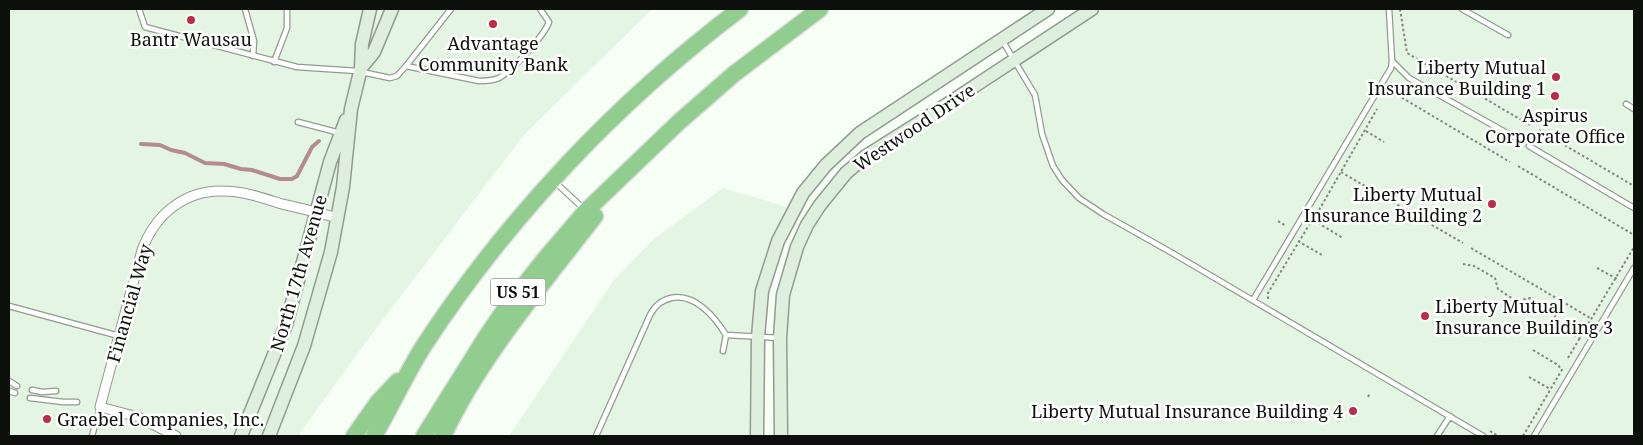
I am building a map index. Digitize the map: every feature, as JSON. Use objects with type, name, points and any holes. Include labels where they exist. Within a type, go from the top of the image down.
[{"type":"highway","name":"US 51","points":[[374,436],[408,371],[433,332],[480,269],[553,180],[642,91],[675,61],[740,9]]},
{"type":"highway","name":"US 51","points":[[424,436],[503,312],[538,266],[586,211],[634,164],[734,74],[820,9]]},
{"type":"highway","points":[[805,20],[825,9]]},
{"type":"highway","points":[[443,436],[471,384],[526,304],[634,164]]},
{"type":"highway","points":[[354,436],[385,394],[408,371]]},
{"type":"street","name":"North 17th Avenue","points":[[269,436],[300,359],[315,312],[338,218],[345,172],[351,109],[360,70],[361,50],[370,9]]},
{"type":"street","name":"North 17th Avenue","points":[[360,70],[374,52],[392,9]]},
{"type":"street","name":"Westwood Drive","points":[[757,436],[758,337],[762,291],[773,252],[794,208],[818,174],[844,146],[860,133],[1048,9]]},
{"type":"street","name":"Westwood Drive","points":[[781,436],[780,338],[783,295],[793,258],[807,225],[826,196],[846,173],[866,156],[1092,9]]},
{"type":"street","name":"North 17th Avenue","points":[[241,436],[286,325],[330,162],[351,109]]},
{"type":"street","name":"Financial Way","points":[[100,407],[138,263],[147,237],[159,219],[177,204],[201,193],[223,191],[249,195],[338,218]]},
{"type":"street","points":[[100,407],[138,418],[176,436]]},
{"type":"lane","points":[[139,9],[145,27],[274,62],[303,68],[360,70],[390,78],[397,76],[406,66],[451,9]]},
{"type":"lane","points":[[245,9],[254,41],[253,56]]},
{"type":"lane","points":[[274,62],[287,28],[287,9]]},
{"type":"lane","points":[[406,66],[479,81],[488,81],[500,77],[538,41],[546,29],[549,22],[540,9]]},
{"type":"lane","points":[[1253,300],[1386,77],[1392,60],[1389,9]]},
{"type":"lane","points":[[1462,9],[1508,35]]},
{"type":"lane","points":[[1001,39],[1015,59],[1035,95],[1047,152],[1058,174],[1070,190],[1097,210],[1483,436]]},
{"type":"lane","points":[[1392,60],[1409,78],[1521,141]]},
{"type":"lane","points":[[1626,104],[1634,109]]},
{"type":"lane","points":[[298,122],[341,133]]},
{"type":"lane","points":[[1529,146],[1634,208]]},
{"type":"lane","points":[[553,180],[586,211]]},
{"type":"lane","points":[[1534,436],[1634,268]]},
{"type":"lane","points":[[596,436],[650,315],[657,304],[676,298],[685,298],[693,301],[709,314],[726,336],[723,351]]},
{"type":"lane","points":[[9,306],[119,336]]},
{"type":"lane","points":[[726,336],[780,338]]},
{"type":"lane","points":[[9,381],[17,386]]},
{"type":"lane","points":[[32,390],[42,392],[56,391]]},
{"type":"lane","points":[[9,392],[15,394]]},
{"type":"lane","points":[[30,398],[77,402]]},
{"type":"lane","points":[[92,436],[100,407]]},
{"type":"lane","points":[[1437,436],[1450,416]]},
{"type":"path","points":[[1400,9],[1406,54],[1530,125]]},
{"type":"path","points":[[1391,86],[1388,90],[1510,162]]},
{"type":"path","points":[[1319,210],[1379,106]]},
{"type":"path","points":[[1364,130],[1384,142]]},
{"type":"path","points":[[1539,130],[1634,186]]},
{"type":"path","points":[[1518,166],[1634,235]]},
{"type":"path","points":[[1340,172],[1462,243]]},
{"type":"path","points":[[1278,221],[1285,226]]},
{"type":"path","points":[[1271,302],[1268,298],[1268,293],[1298,241],[1313,221],[1343,238]]},
{"type":"path","points":[[1298,241],[1322,255]]},
{"type":"path","points":[[1568,358],[1617,279],[1634,247]]},
{"type":"path","points":[[1471,248],[1592,319]]},
{"type":"path","points":[[1463,264],[1474,266],[1495,278],[1498,289],[1514,300],[1530,298],[1556,313]]},
{"type":"path","points":[[1597,268],[1617,279]]},
{"type":"path","points":[[1563,301],[1555,318],[1558,324],[1581,338]]},
{"type":"path","points":[[1523,436],[1552,390],[1562,369],[1533,350]]},
{"type":"path","points":[[1529,377],[1552,390]]},
{"type":"path","points":[[1368,397],[1370,393]]},
{"type":"shaded area","points":[[9,9],[652,9],[524,135],[368,339],[298,436],[9,436]]},
{"type":"shaded area","points":[[1102,9],[1634,9],[1634,436],[787,436],[787,336],[791,290],[805,242],[831,200],[851,178],[871,161],[905,138],[942,121],[1044,47]]},
{"type":"shaded area","points":[[723,188],[788,207],[768,253],[752,436],[509,436],[614,280],[655,238]]},
{"type":"waterway","points":[[141,144],[160,145],[185,153],[205,163],[224,164],[280,179],[292,179],[297,176],[312,147],[319,141]]},
{"type":"place","name":"Bantr Wausau","points":[[191,20]]},
{"type":"place","name":"Advantage Community Bank","points":[[493,24]]},
{"type":"place","name":"Liberty Mutual Insurance Building 1","points":[[1556,77]]},
{"type":"place","name":"Aspirus Corporate Office","points":[[1555,96]]},
{"type":"place","name":"Liberty Mutual Insurance Building 2","points":[[1492,204]]},
{"type":"place","name":"Liberty Mutual Insurance Building 3","points":[[1425,316]]},
{"type":"place","name":"Liberty Mutual Insurance Building 4","points":[[1353,411]]},
{"type":"place","name":"Graebel Companies, Inc.","points":[[47,419]]}]
